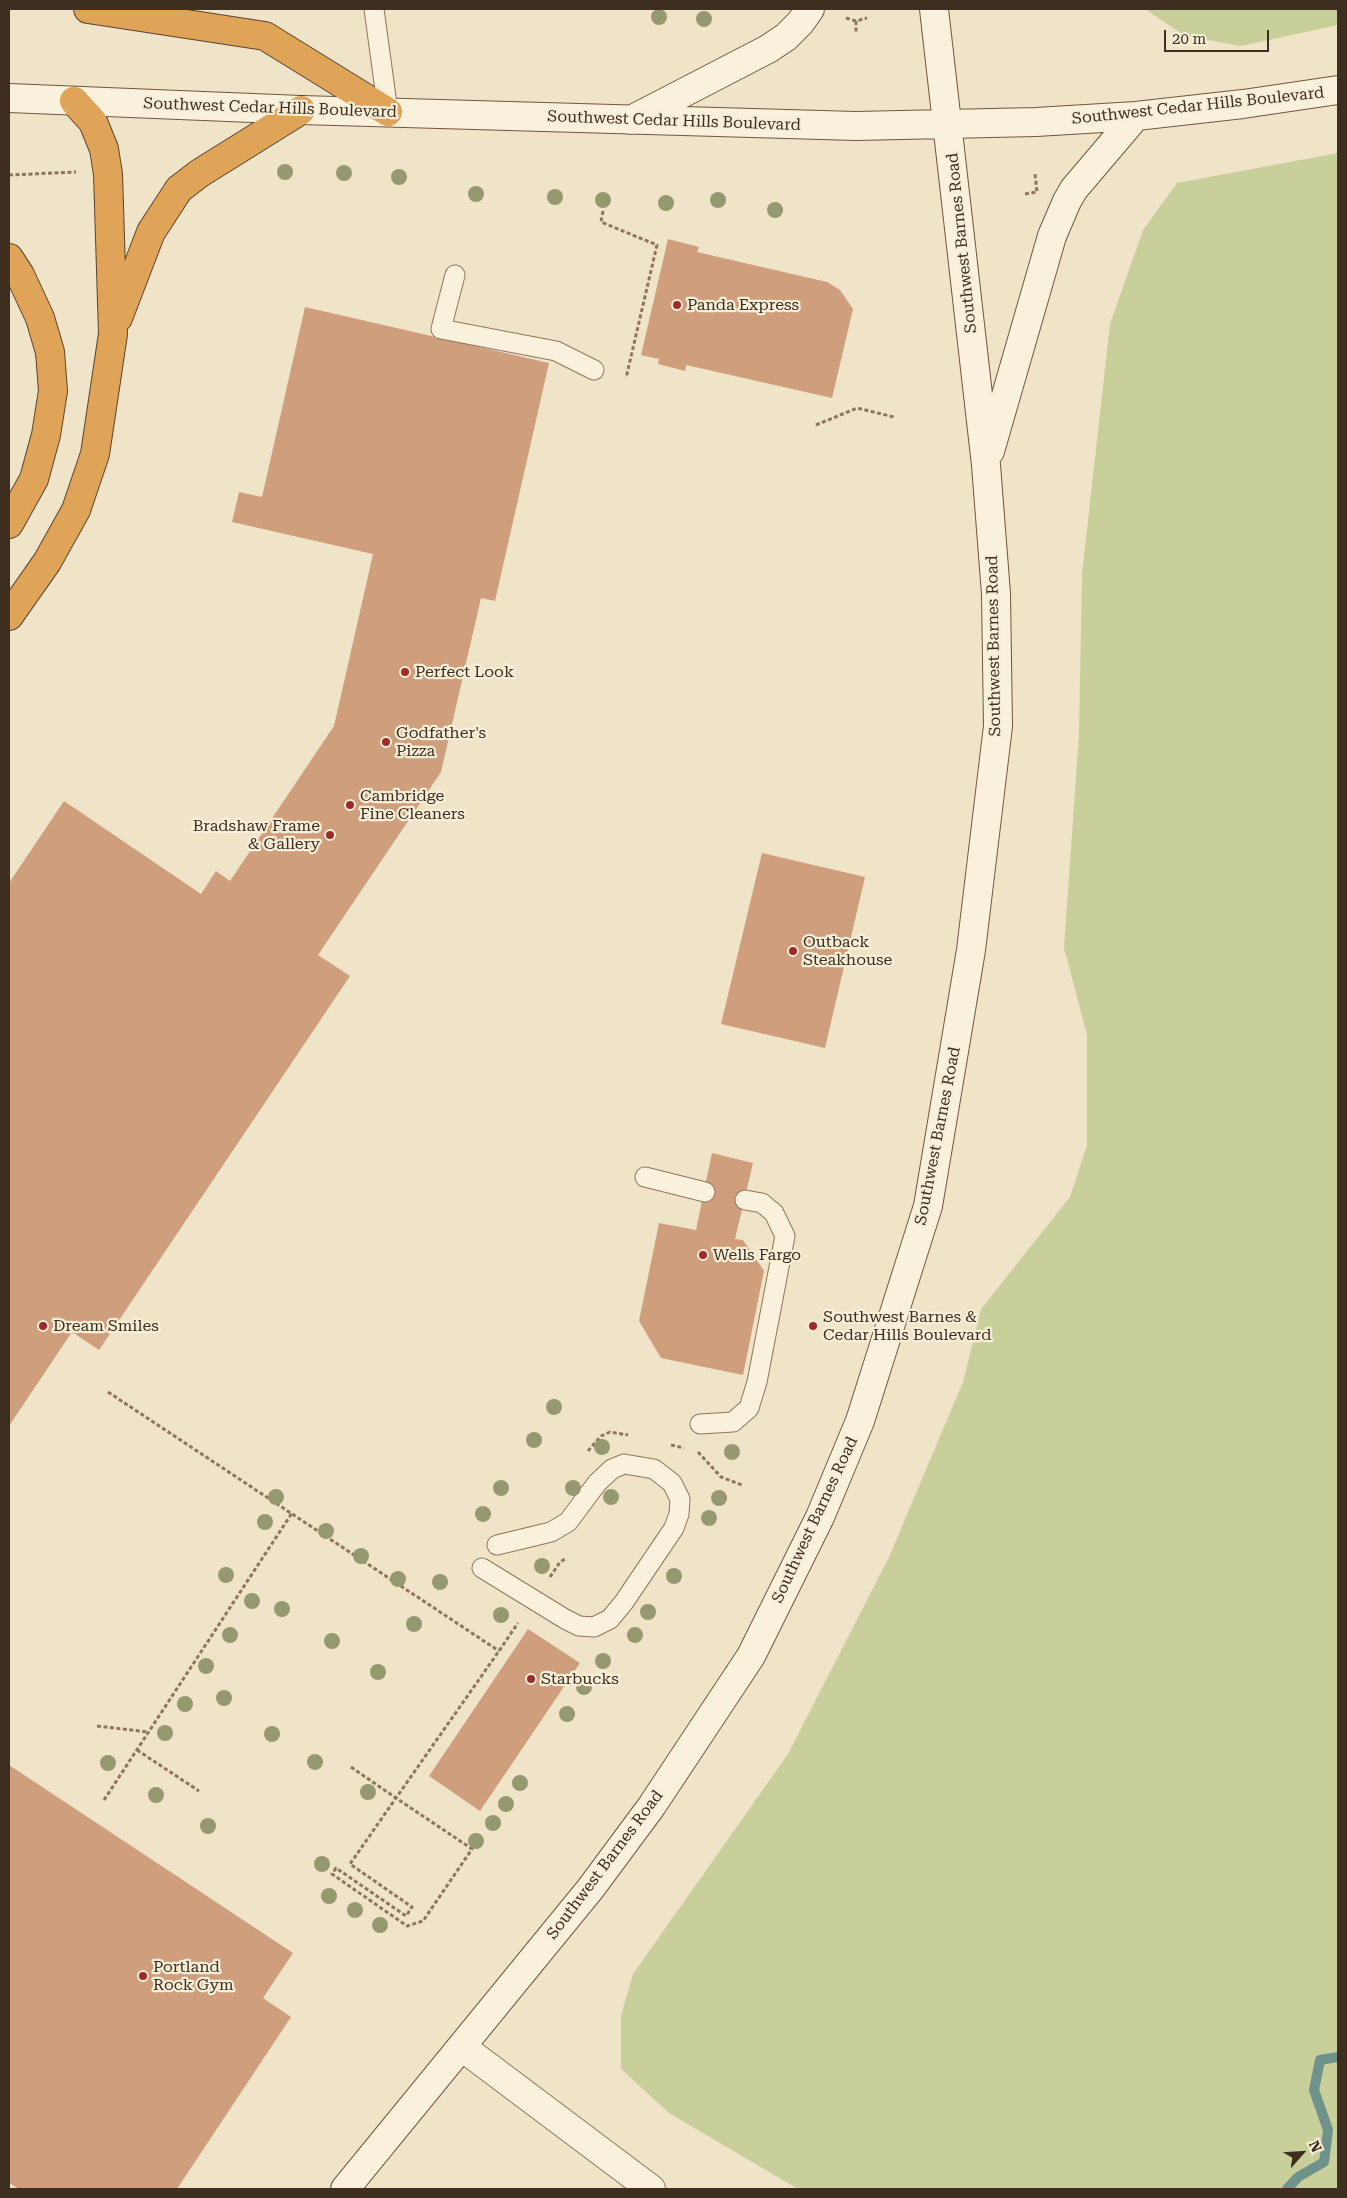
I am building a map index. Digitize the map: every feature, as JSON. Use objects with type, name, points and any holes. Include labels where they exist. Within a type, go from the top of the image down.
[{"type":"highway","points":[[88,9],[264,36],[388,112]]},
{"type":"highway","points":[[74,101],[93,122],[104,149],[108,174],[113,334]]},
{"type":"highway","points":[[9,616],[47,562],[76,510],[95,454],[113,334],[131,279],[151,232],[179,189],[200,173],[300,110]]},
{"type":"highway","points":[[9,258],[20,276],[40,318],[50,352],[53,391],[46,435],[34,479],[9,524]]},
{"type":"main road","points":[[629,121],[768,49],[800,23],[810,9]]},
{"type":"main road","name":"Southwest Barnes Road","points":[[345,2189],[591,1888],[642,1820],[751,1656],[820,1517],[860,1421],[928,1206],[978,895],[998,726],[996,594],[986,465],[934,9]]},
{"type":"main road","name":"Southwest Cedar Hills Boulevard","points":[[9,98],[629,121],[856,126],[948,125],[1136,116],[1243,104],[1338,90]]},
{"type":"main road","points":[[986,465],[1052,236],[1067,201],[1074,189],[1136,116]]},
{"type":"main road","points":[[462,2048],[651,2189]]},
{"type":"lane","points":[[374,9],[388,112]]},
{"type":"lane","points":[[455,275],[441,329],[556,351],[594,370]]},
{"type":"lane","points":[[645,1177],[705,1192]]},
{"type":"lane","points":[[700,1424],[733,1422],[749,1408],[756,1382],[785,1236],[774,1213],[762,1203],[745,1200]]},
{"type":"lane","points":[[482,1568],[564,1619],[579,1626],[594,1627],[610,1619],[624,1602],[674,1528],[679,1514],[680,1499],[672,1483],[654,1469],[624,1464],[612,1469],[597,1483],[568,1522],[551,1532],[497,1545]]},
{"type":"path","points":[[846,18],[856,21],[867,18]]},
{"type":"path","points":[[856,21],[856,33]]},
{"type":"path","points":[[9,175],[79,172]]},
{"type":"path","points":[[1025,194],[1037,192],[1035,174]]},
{"type":"path","points":[[603,211],[601,222],[657,245],[626,378]]},
{"type":"path","points":[[816,425],[856,408],[894,416]]},
{"type":"path","points":[[108,1392],[499,1650]]},
{"type":"path","points":[[583,1458],[600,1436],[610,1432],[636,1436]]},
{"type":"path","points":[[662,1443],[698,1452],[721,1477],[742,1486]]},
{"type":"path","points":[[104,1800],[292,1513]]},
{"type":"path","points":[[351,1768],[396,1798],[472,1849],[423,1921],[407,1926],[332,1874],[336,1868],[406,1916],[412,1907],[350,1864],[396,1798],[499,1650],[534,1600],[560,1562],[569,1557]]},
{"type":"path","points":[[97,1726],[148,1732]]},
{"type":"path","points":[[137,1750],[199,1791]]},
{"type":"green space","points":[[1145,9],[1338,9],[1338,25],[1241,46],[1185,36]]},
{"type":"green space","points":[[1338,153],[1338,2189],[798,2189],[669,2113],[621,2069],[621,2015],[633,1974],[788,1754],[889,1557],[963,1382],[981,1309],[1070,1197],[1087,1145],[1087,1035],[1064,948],[1079,734],[1082,574],[1110,324],[1143,230],[1177,183]]},
{"type":"building","points":[[668,239],[699,247],[697,252],[827,282],[840,290],[853,309],[832,398],[686,365],[685,371],[658,364],[659,359],[641,355]]},
{"type":"building","points":[[305,307],[549,363],[495,601],[481,598],[441,772],[318,955],[350,976],[99,1350],[72,1332],[9,1426],[9,883],[64,801],[201,894],[216,871],[230,881],[334,726],[373,554],[232,522],[239,492],[262,497]]},
{"type":"building","name":"Outback Steakhouse","points":[[762,853],[865,877],[825,1048],[721,1024]]},
{"type":"building","name":"Wells Fargo","points":[[712,1153],[753,1163],[735,1239],[743,1240],[764,1271],[743,1375],[661,1358],[639,1321],[659,1223],[696,1230]]},
{"type":"building","points":[[528,1629],[580,1663],[480,1811],[429,1776]]},
{"type":"building","name":"Portland Rock Gym","points":[[9,1765],[293,1953],[263,1998],[291,2017],[177,2189],[19,2189],[9,2183]]},
{"type":"waterway","points":[[1287,2189],[1298,2177],[1324,2162],[1328,2130],[1314,2090],[1320,2060],[1338,2057]]},
{"type":"place","name":"Panda Express","points":[[677,305]]},
{"type":"place","name":"Perfect Look","points":[[405,672]]},
{"type":"place","name":"Godfather's Pizza","points":[[386,742]]},
{"type":"place","name":"Cambridge Fine Cleaners","points":[[350,805]]},
{"type":"place","name":"Bradshaw Frame & Gallery","points":[[330,835]]},
{"type":"place","name":"Outback Steakhouse","points":[[793,951]]},
{"type":"place","name":"Wells Fargo","points":[[703,1255]]},
{"type":"place","name":"Dream Smiles","points":[[43,1326]]},
{"type":"place","name":"Southwest Barnes & Cedar Hills Boulevard","points":[[813,1326]]},
{"type":"place","name":"Starbucks","points":[[531,1679]]},
{"type":"place","name":"Portland Rock Gym","points":[[143,1976]]}]
